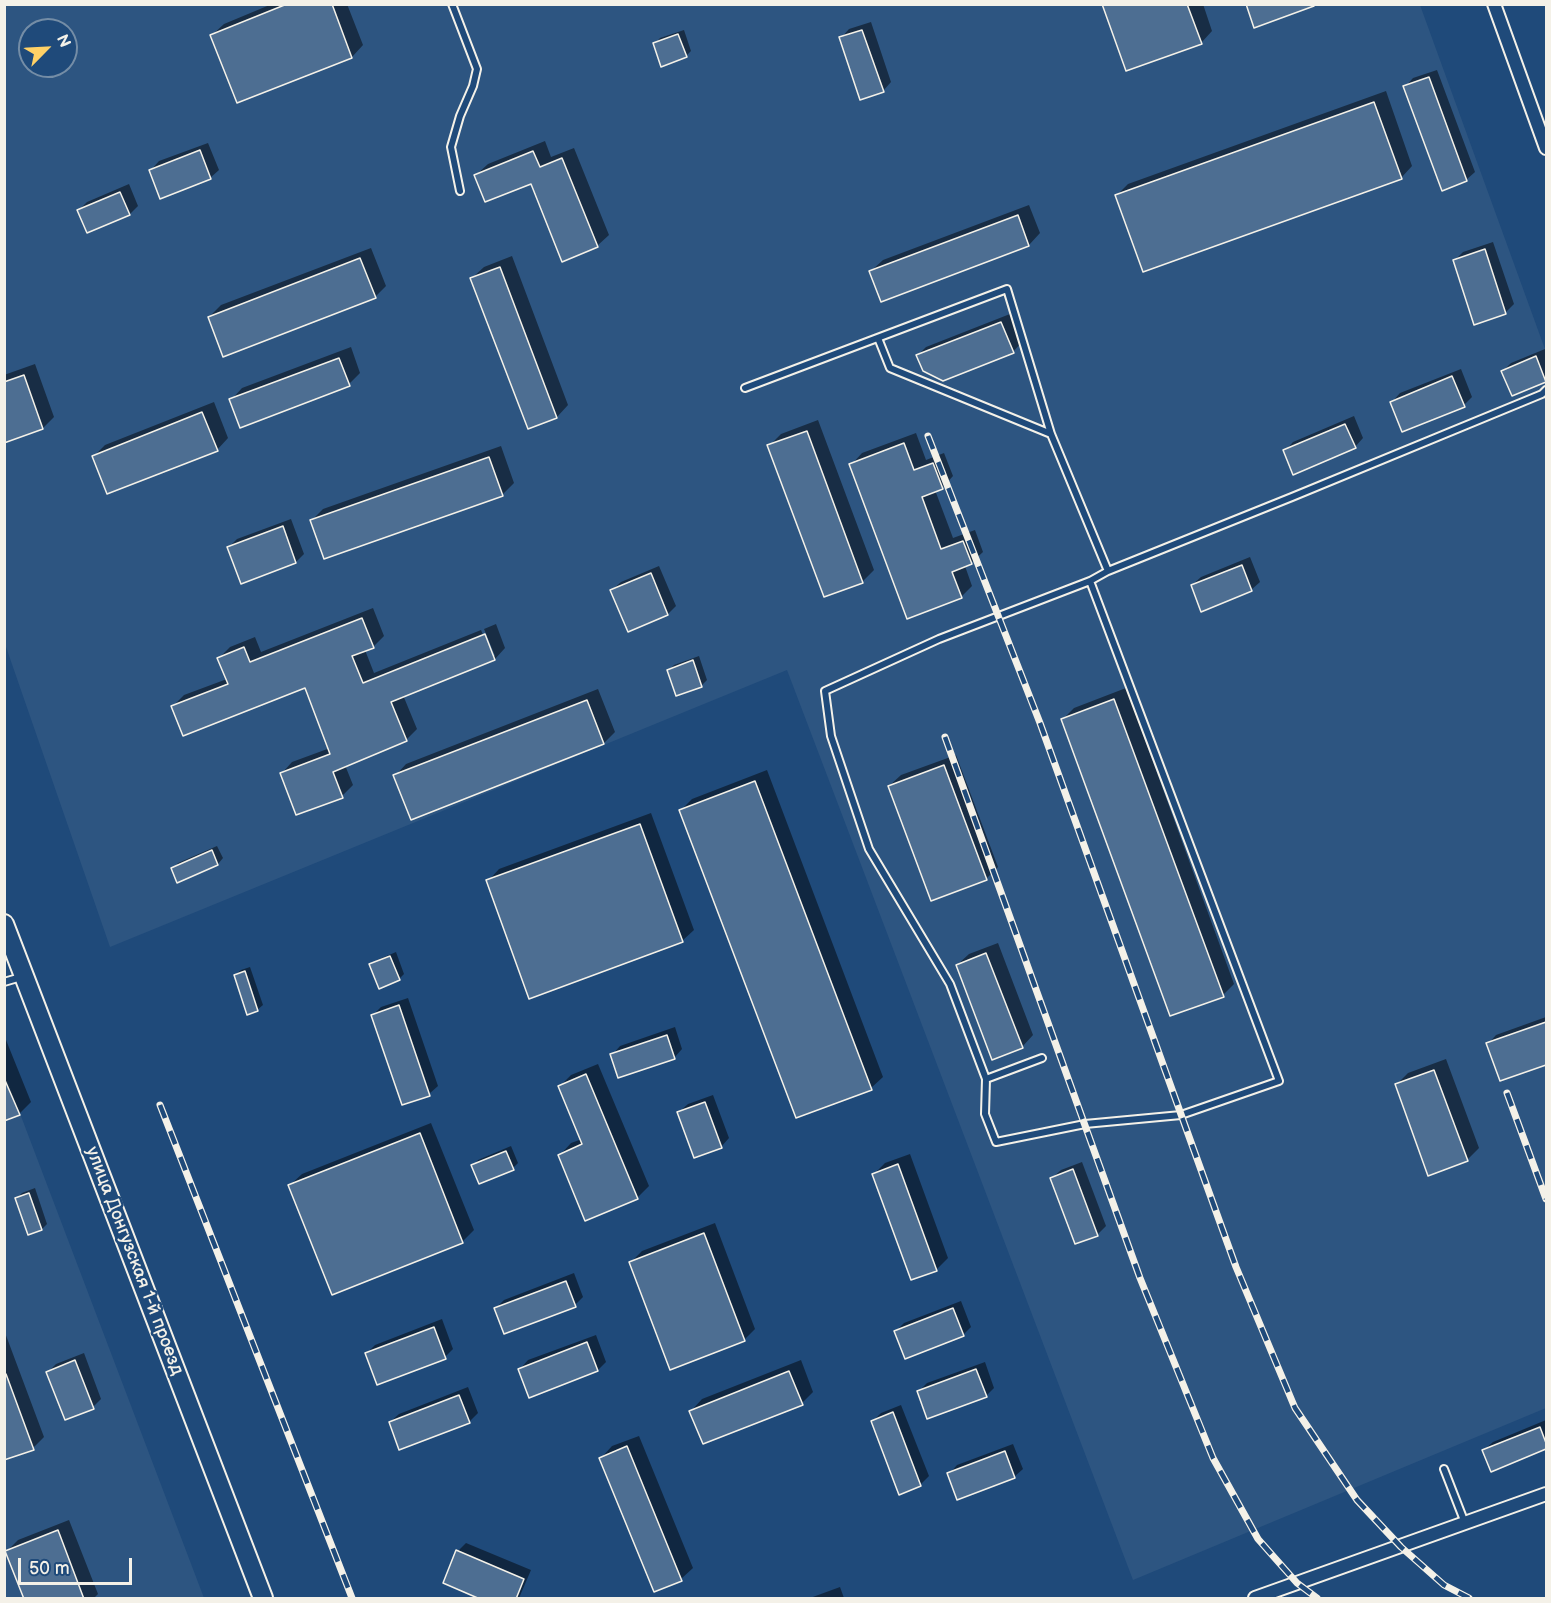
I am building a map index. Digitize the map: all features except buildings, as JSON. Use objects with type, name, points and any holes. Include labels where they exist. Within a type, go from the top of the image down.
[{"type":"street","points":[[1494,4],[1546,148]]},
{"type":"street","name":"улица Донгузская 1-й проезд","points":[[4,924],[263,1599]]},
{"type":"street","points":[[1255,1599],[1546,1494]]},
{"type":"lane","points":[[452,4],[477,69],[451,147],[460,191]]},
{"type":"lane","points":[[745,388],[1007,289],[1052,434],[1108,571]]},
{"type":"lane","points":[[878,338],[890,368],[1052,434]]},
{"type":"lane","points":[[1090,581],[1279,1081],[1181,1115],[1085,1124],[996,1142],[985,1114],[986,1079],[950,984],[869,849],[831,736],[825,691],[939,639],[1090,581],[1108,571],[1499,412],[1546,390]]},
{"type":"lane","points":[[4,982],[24,975]]},
{"type":"lane","points":[[986,1079],[1042,1058]]},
{"type":"lane","points":[[1444,1468],[1465,1524]]},
{"type":"shaded area","points":[[4,5],[1420,5],[1546,352],[1546,1408],[1133,1580],[787,670],[110,947],[5,644]]},
{"type":"shaded area","points":[[5,1074],[204,1598],[5,1598]]},
{"type":"railway","points":[[928,436],[1040,723],[1236,1267],[1295,1408],[1357,1500],[1401,1547],[1444,1585],[1469,1598]]},
{"type":"railway","points":[[945,737],[1140,1278],[1213,1458],[1258,1539],[1297,1583],[1317,1598]]},
{"type":"railway","points":[[1507,1093],[1546,1199]]},
{"type":"railway","points":[[160,1105],[352,1598]]}]
